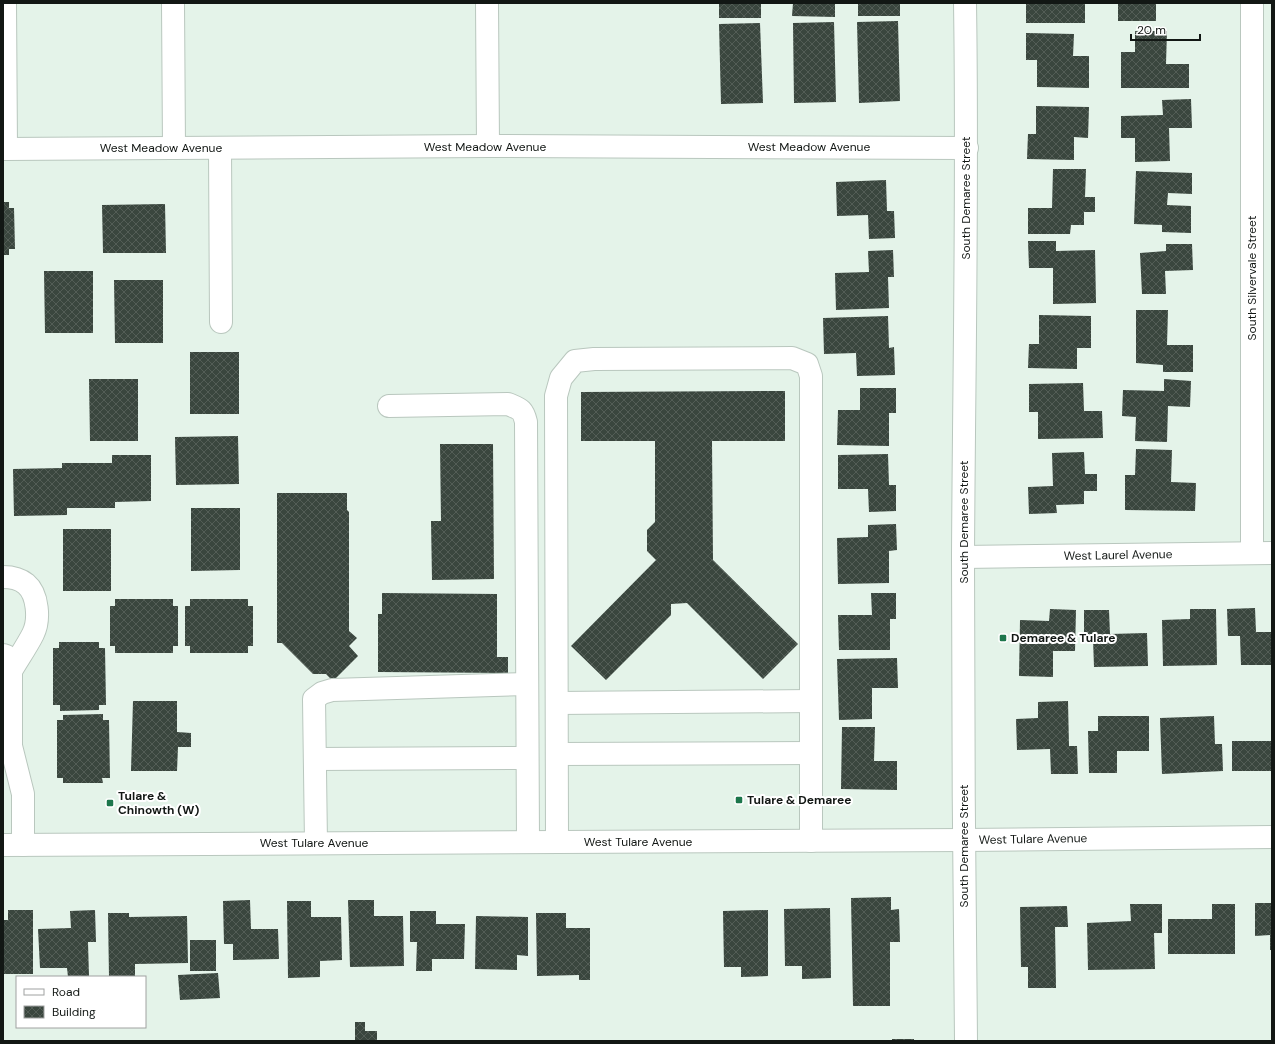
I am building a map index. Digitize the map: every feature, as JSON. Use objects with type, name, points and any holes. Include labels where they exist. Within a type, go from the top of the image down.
[{"type":"street","points":[[5,3],[5,149]]},
{"type":"street","points":[[173,3],[174,148]]},
{"type":"street","points":[[488,3],[488,146]]},
{"type":"street","name":"South Demaree Street","points":[[965,3],[967,148],[963,557],[966,1041]]},
{"type":"street","name":"South Silvervale Street","points":[[1252,3],[1262,553]]},
{"type":"street","name":"West Meadow Avenue","points":[[5,149],[488,146],[967,148]]},
{"type":"street","points":[[220,148],[221,322]]},
{"type":"street","points":[[556,842],[556,396],[561,378],[575,361],[602,359],[792,358],[807,364],[811,376],[811,841]]},
{"type":"street","points":[[389,406],[508,404],[520,409],[524,413],[526,422],[528,842]]},
{"type":"street","name":"West Laurel Avenue","points":[[963,557],[1262,553]]},
{"type":"street","points":[[3,577],[11,577],[27,584],[34,597],[38,616],[34,633],[7,663],[11,746],[23,794],[13,845]]},
{"type":"street","points":[[316,843],[314,700],[322,693],[332,690],[527,684]]},
{"type":"street","points":[[556,703],[811,701]]},
{"type":"street","points":[[556,754],[811,753]]},
{"type":"street","points":[[315,759],[527,758]]},
{"type":"street","name":"West Tulare Avenue","points":[[13,845],[1272,837]]},
{"type":"building","points":[[719,3],[761,3],[761,18],[719,18]]},
{"type":"building","points":[[793,3],[835,3],[835,17],[792,16]]},
{"type":"building","points":[[858,3],[900,3],[900,16],[858,16]]},
{"type":"building","points":[[1026,3],[1085,3],[1085,23],[1026,23]]},
{"type":"building","points":[[1118,3],[1156,3],[1156,21],[1118,21]]},
{"type":"building","points":[[898,21],[900,101],[859,103],[857,22]]},
{"type":"building","points":[[834,22],[836,102],[794,103],[793,23]]},
{"type":"building","points":[[760,23],[763,103],[721,104],[719,24]]},
{"type":"building","points":[[1135,31],[1167,31],[1166,64],[1189,64],[1189,88],[1121,88],[1121,52],[1135,52]]},
{"type":"building","points":[[1026,33],[1074,34],[1073,56],[1089,56],[1089,88],[1037,87],[1037,60],[1026,60]]},
{"type":"building","points":[[1191,99],[1192,128],[1169,128],[1170,161],[1135,162],[1135,138],[1121,138],[1121,116],[1163,115],[1162,100]]},
{"type":"building","points":[[1036,106],[1089,107],[1088,138],[1074,137],[1074,160],[1027,159],[1028,134],[1036,134]]},
{"type":"building","points":[[1053,169],[1086,169],[1085,197],[1095,197],[1095,212],[1084,212],[1084,225],[1071,225],[1070,234],[1028,234],[1028,208],[1052,208]]},
{"type":"building","points":[[1136,171],[1192,173],[1192,194],[1168,193],[1167,205],[1191,206],[1191,233],[1162,232],[1162,225],[1134,224]]},
{"type":"building","points":[[886,180],[887,211],[894,211],[895,238],[869,239],[868,215],[837,216],[836,182]]},
{"type":"building","points":[[3,202],[9,202],[9,208],[14,208],[15,249],[9,249],[9,255],[3,255]]},
{"type":"building","points":[[165,204],[166,253],[103,253],[102,205]]},
{"type":"building","points":[[1028,241],[1056,241],[1056,251],[1095,250],[1096,303],[1053,304],[1053,268],[1029,268]]},
{"type":"building","points":[[1166,244],[1192,244],[1193,270],[1165,271],[1166,294],[1142,294],[1140,253],[1166,251]]},
{"type":"building","points":[[893,250],[894,277],[888,277],[889,308],[836,310],[835,273],[869,272],[868,251]]},
{"type":"building","points":[[44,271],[93,271],[93,333],[45,333]]},
{"type":"building","points":[[114,280],[163,280],[163,343],[115,343]]},
{"type":"building","points":[[1136,310],[1168,310],[1167,345],[1193,345],[1193,372],[1163,372],[1163,365],[1136,363]]},
{"type":"building","points":[[1039,315],[1091,316],[1091,348],[1077,348],[1077,369],[1028,368],[1029,344],[1039,344]]},
{"type":"building","points":[[888,316],[889,348],[894,347],[895,375],[857,376],[856,353],[824,354],[823,318]]},
{"type":"building","points":[[190,352],[239,352],[239,414],[190,414]]},
{"type":"building","points":[[89,379],[138,379],[138,441],[90,441]]},
{"type":"building","points":[[1164,379],[1191,381],[1190,407],[1168,406],[1167,442],[1135,441],[1136,417],[1122,416],[1123,390],[1164,391]]},
{"type":"building","points":[[1083,383],[1084,411],[1102,411],[1103,438],[1038,439],[1038,412],[1029,412],[1029,384]]},
{"type":"building","points":[[860,388],[896,388],[896,413],[889,413],[889,446],[837,445],[838,410],[860,410]]},
{"type":"building","points":[[785,391],[785,441],[712,441],[713,560],[798,644],[763,679],[687,603],[671,604],[671,615],[606,680],[571,646],[656,560],[647,551],[647,530],[655,522],[655,441],[581,441],[581,392]]},
{"type":"building","points":[[238,436],[239,484],[176,485],[175,437]]},
{"type":"building","points":[[440,444],[493,444],[494,579],[432,580],[431,521],[441,521]]},
{"type":"building","points":[[1136,449],[1172,450],[1171,482],[1196,483],[1195,511],[1125,510],[1125,475],[1135,475]]},
{"type":"building","points":[[1084,452],[1085,474],[1097,474],[1097,491],[1084,491],[1084,504],[1056,505],[1057,513],[1029,514],[1028,487],[1053,486],[1052,453]]},
{"type":"building","points":[[888,454],[889,485],[896,485],[896,511],[869,512],[868,489],[838,489],[838,455]]},
{"type":"building","points":[[112,455],[151,455],[151,501],[115,502],[115,508],[67,508],[67,515],[14,516],[13,469],[62,468],[62,463],[112,463]]},
{"type":"building","points":[[277,493],[347,493],[347,510],[349,512],[349,631],[357,638],[349,646],[358,656],[333,681],[326,674],[313,674],[282,643],[277,643]]},
{"type":"building","points":[[191,508],[240,508],[240,570],[191,571]]},
{"type":"building","points":[[896,524],[897,550],[889,551],[889,583],[838,584],[837,538],[868,537],[868,525]]},
{"type":"building","points":[[63,529],[111,529],[111,591],[63,591]]},
{"type":"building","points":[[382,593],[497,594],[497,657],[508,657],[508,673],[378,672],[378,614],[382,614]]},
{"type":"building","points":[[871,593],[896,593],[896,619],[890,619],[890,650],[839,650],[838,615],[872,615]]},
{"type":"building","points":[[115,599],[173,599],[173,606],[178,606],[178,646],[173,646],[173,653],[115,653],[115,646],[110,646],[110,606],[115,606]]},
{"type":"building","points":[[190,599],[248,599],[248,606],[253,606],[253,646],[248,646],[248,653],[190,653],[190,646],[185,646],[185,606],[190,606]]},
{"type":"building","points":[[1255,608],[1256,632],[1272,632],[1272,665],[1241,665],[1240,636],[1228,636],[1227,609]]},
{"type":"building","points":[[1050,609],[1076,610],[1075,651],[1053,651],[1053,677],[1019,676],[1020,620],[1049,621]]},
{"type":"building","points":[[1190,609],[1216,609],[1217,665],[1163,666],[1162,620],[1190,619]]},
{"type":"building","points":[[1084,610],[1109,610],[1110,634],[1147,633],[1148,666],[1094,667],[1093,639],[1084,639]]},
{"type":"building","points":[[59,642],[99,642],[99,648],[105,648],[106,705],[99,705],[99,710],[60,711],[60,705],[53,705],[53,648],[59,648]]},
{"type":"building","points":[[897,658],[898,688],[872,688],[872,719],[839,720],[837,659]]},
{"type":"building","points":[[133,701],[177,701],[177,732],[191,733],[191,747],[178,747],[177,771],[131,771]]},
{"type":"building","points":[[1068,701],[1069,746],[1077,746],[1078,774],[1051,774],[1050,749],[1017,750],[1016,719],[1038,718],[1038,702]]},
{"type":"building","points":[[103,714],[103,720],[109,720],[110,778],[102,778],[103,783],[63,783],[63,778],[57,778],[57,720],[63,720],[63,715]]},
{"type":"building","points":[[1098,716],[1149,716],[1149,751],[1117,751],[1117,773],[1089,773],[1088,731],[1098,731]]},
{"type":"building","points":[[1214,716],[1215,744],[1222,744],[1223,771],[1162,774],[1160,718]]},
{"type":"building","points":[[842,727],[875,727],[874,761],[897,761],[897,790],[841,789]]},
{"type":"building","points":[[1232,741],[1272,741],[1272,771],[1232,771]]},
{"type":"building","points":[[891,897],[891,910],[899,909],[900,942],[890,942],[890,1006],[853,1006],[851,898]]},
{"type":"building","points":[[250,900],[251,929],[278,929],[279,959],[233,960],[233,944],[224,944],[223,901]]},
{"type":"building","points":[[348,900],[374,900],[374,916],[403,916],[404,966],[350,967]]},
{"type":"building","points":[[287,901],[311,901],[311,917],[341,917],[342,960],[320,961],[320,977],[288,978]]},
{"type":"building","points":[[1255,903],[1272,903],[1272,950],[1270,950],[1270,935],[1255,936]]},
{"type":"building","points":[[1130,904],[1162,904],[1162,933],[1154,933],[1155,969],[1088,970],[1087,923],[1131,921]]},
{"type":"building","points":[[1212,904],[1235,904],[1235,954],[1168,954],[1168,919],[1212,919]]},
{"type":"building","points":[[1067,906],[1068,927],[1055,927],[1056,988],[1028,988],[1028,967],[1021,967],[1020,907]]},
{"type":"building","points":[[830,908],[831,978],[802,979],[802,966],[785,966],[784,909]]},
{"type":"building","points":[[8,910],[33,910],[33,974],[3,974],[3,920],[8,920]]},
{"type":"building","points":[[95,910],[96,942],[88,942],[89,976],[68,976],[67,968],[40,968],[38,929],[71,928],[70,911]]},
{"type":"building","points":[[768,910],[768,976],[741,977],[741,967],[724,967],[723,911]]},
{"type":"building","points":[[410,911],[436,911],[436,924],[465,924],[464,959],[432,959],[432,971],[416,971],[417,942],[410,942]]},
{"type":"building","points":[[108,913],[129,913],[129,917],[187,916],[188,963],[135,964],[135,976],[109,976]]},
{"type":"building","points":[[536,913],[566,913],[566,928],[590,928],[590,980],[579,980],[579,975],[537,976]]},
{"type":"building","points":[[476,916],[528,917],[528,956],[517,955],[517,970],[475,969]]},
{"type":"building","points":[[190,940],[216,940],[216,971],[190,971]]},
{"type":"building","points":[[218,973],[220,998],[180,1000],[178,975]]},
{"type":"building","points":[[355,1022],[365,1022],[365,1031],[377,1031],[377,1041],[355,1041]]},
{"type":"building","points":[[892,1039],[914,1039],[914,1041],[892,1041]]},
{"type":"place","name":"Demaree & Tulare","points":[[1003,638]]},
{"type":"place","name":"Tulare & Demaree","points":[[739,800]]},
{"type":"place","name":"Tulare & Chinowth (W)","points":[[110,803]]}]
